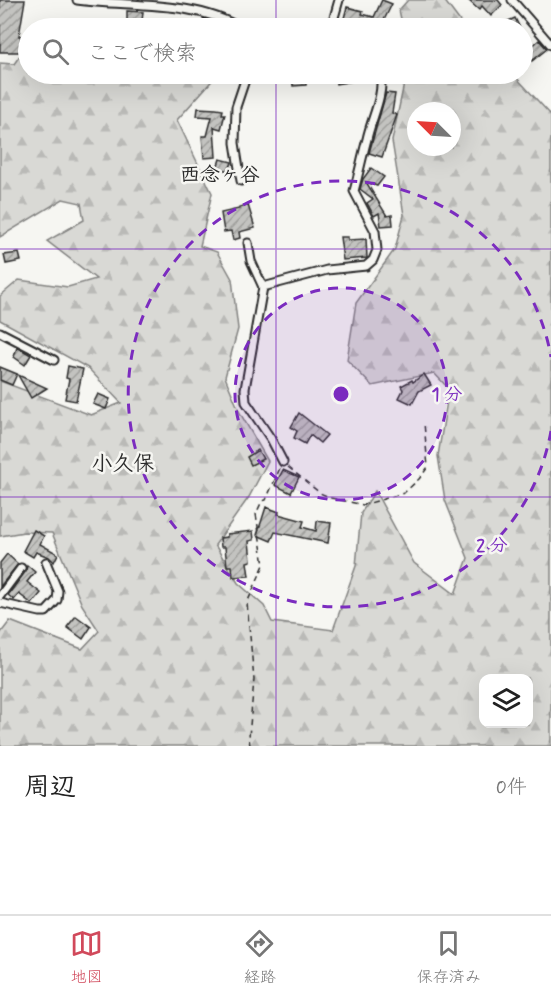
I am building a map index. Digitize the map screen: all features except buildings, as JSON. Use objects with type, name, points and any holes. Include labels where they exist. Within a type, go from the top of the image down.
[{"type":"street","points":[[77,0],[107,4],[151,5],[200,12],[217,18]]},
{"type":"street","points":[[334,18],[339,0]]},
{"type":"street","points":[[512,0],[528,18]]},
{"type":"street","points":[[533,24],[551,45]]},
{"type":"street","points":[[242,181],[235,143],[236,107],[244,84]]},
{"type":"street","points":[[263,287],[327,270],[366,266],[374,260],[377,250],[375,231],[354,191],[381,84]]},
{"type":"street","points":[[248,243],[252,261],[263,287],[245,389],[246,402],[271,438],[283,462]]},
{"type":"street","points":[[0,332],[54,360]]},
{"type":"street","points":[[0,603],[46,612],[57,600],[58,591],[46,562]]},
{"type":"street","points":[[0,596],[21,568]]},
{"type":"path","points":[[250,746],[254,680],[247,603],[264,565],[256,514],[262,501],[266,500],[283,462],[320,494],[363,505],[404,493],[428,467],[424,423]]},
{"type":"green space","points":[[408,0],[444,0],[458,18],[401,18],[399,10]]},
{"type":"green space","points":[[18,58],[18,84],[209,84],[177,120],[212,193],[200,246],[217,252],[232,279],[238,329],[225,377],[240,413],[268,461],[249,497],[215,545],[238,583],[264,606],[272,622],[333,630],[356,566],[361,513],[375,491],[414,563],[455,594],[468,558],[445,500],[438,456],[449,389],[434,373],[372,386],[347,360],[356,303],[395,249],[404,215],[392,141],[404,84],[522,84],[551,115],[551,746],[0,746],[0,634],[10,621],[82,649],[99,631],[82,605],[52,533],[24,532],[0,536],[0,381],[91,415],[121,403],[88,368],[0,320],[0,296],[19,280],[68,287],[96,279],[47,241],[84,220],[81,203],[63,199],[0,237],[0,63],[14,64]]},
{"type":"district","name":"西念ヶ谷","points":[[220,174]]},
{"type":"district","name":"小久保","points":[[123,463]]}]
